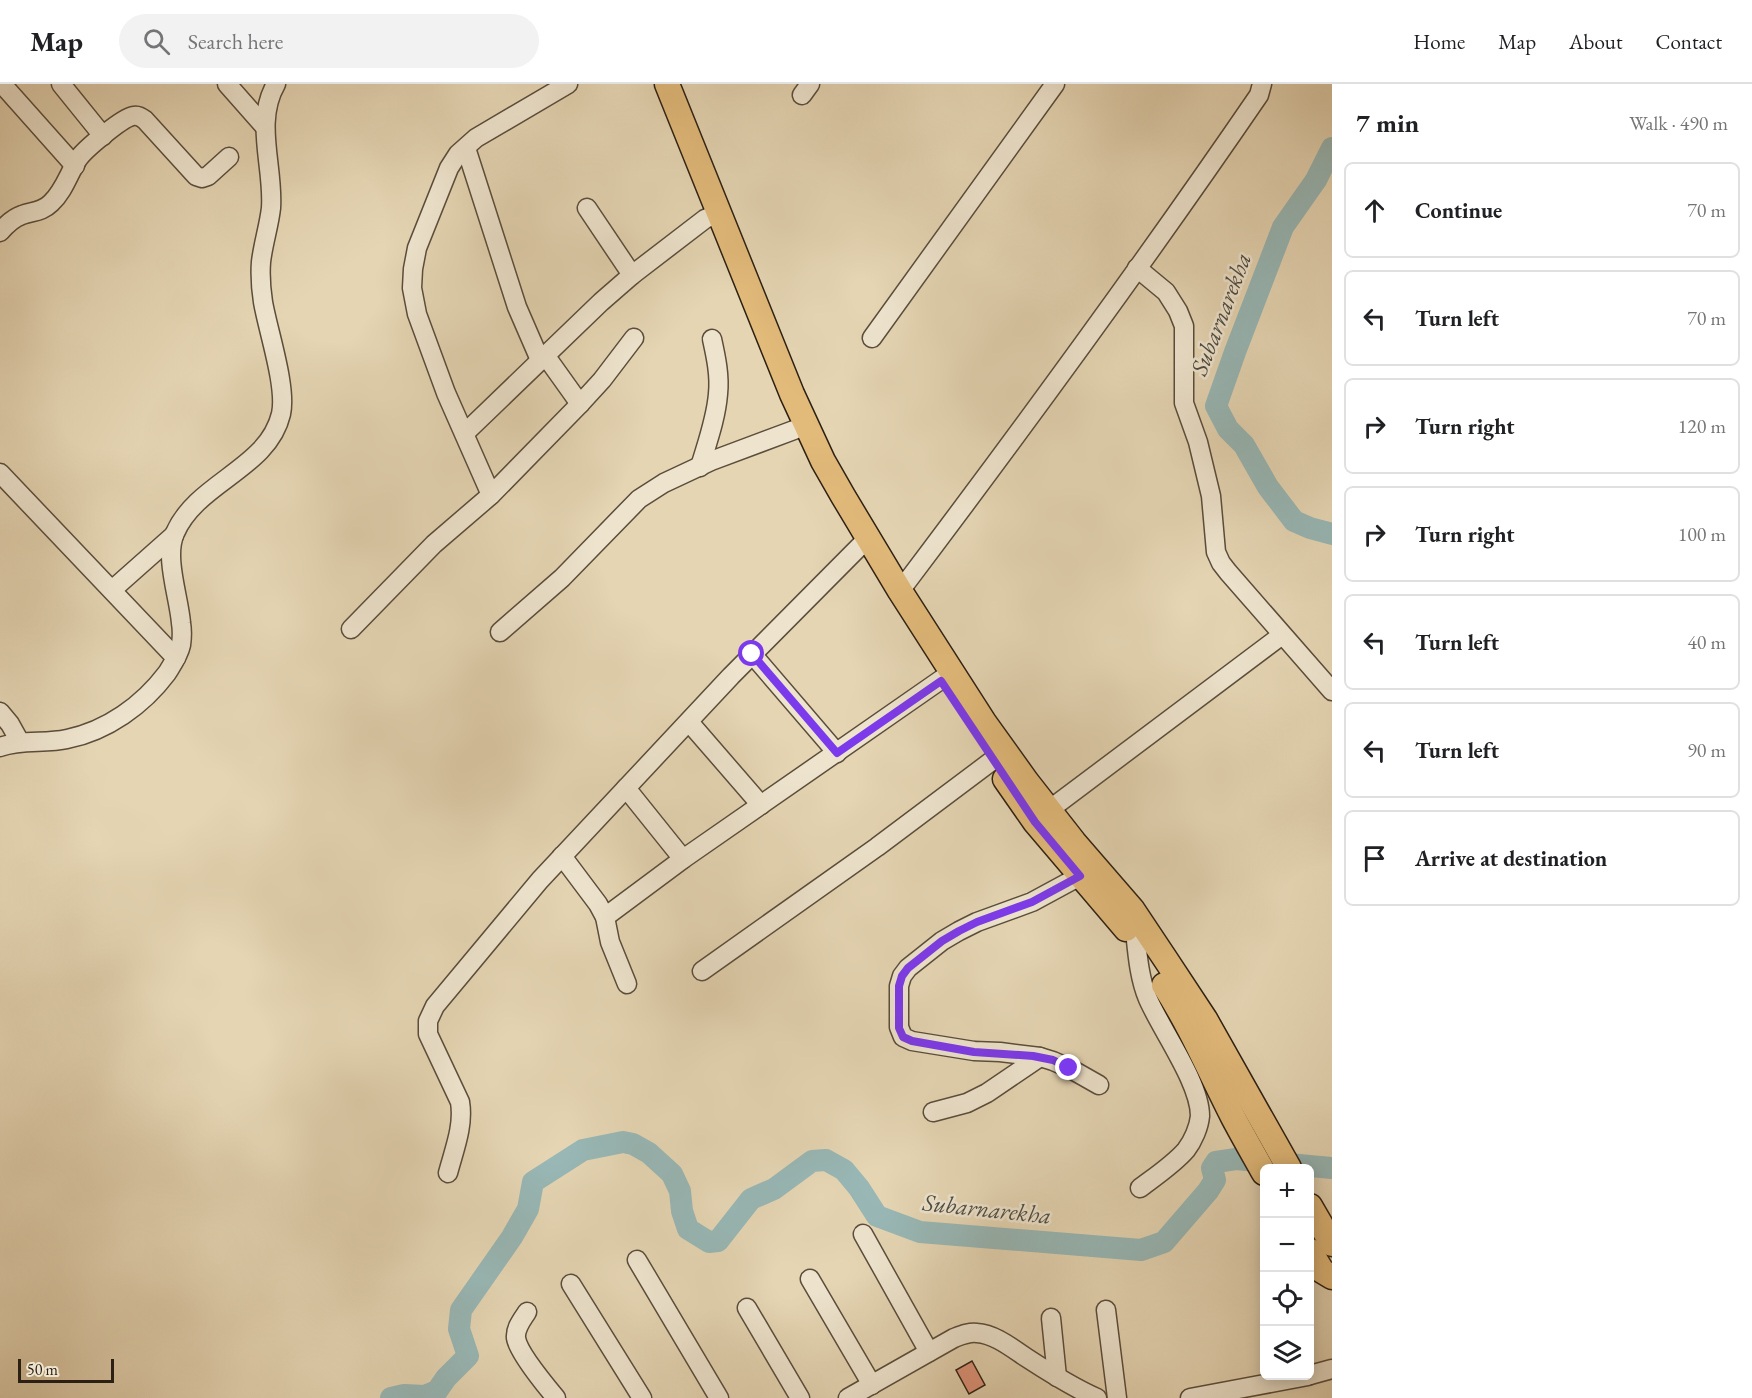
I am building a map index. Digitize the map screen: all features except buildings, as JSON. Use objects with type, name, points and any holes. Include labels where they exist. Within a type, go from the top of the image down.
[{"type":"main road","points":[[657,84],[712,216],[806,426],[862,543],[946,676],[984,722],[1026,782],[1095,868],[1132,909],[1206,1019],[1287,1164]]},
{"type":"main road","points":[[712,216],[755,344],[820,485],[900,591],[993,760],[1035,822],[1138,944],[1178,1007],[1260,1166]]},
{"type":"main road","points":[[1314,1213],[1332,1244]]},
{"type":"main road","points":[[1314,1258],[1322,1271],[1332,1277]]},
{"type":"street","points":[[2,84],[75,166]]},
{"type":"street","points":[[61,84],[103,136]]},
{"type":"street","points":[[227,84],[265,127]]},
{"type":"street","points":[[112,590],[174,535],[183,519],[206,493],[258,453],[277,428],[282,410],[280,387],[261,284],[261,261],[271,209],[265,117],[270,95],[276,84]]},
{"type":"street","points":[[490,495],[446,393],[417,314],[412,288],[413,269],[417,248],[449,168],[458,154],[476,138],[568,84]]},
{"type":"street","points":[[872,338],[1055,84]]},
{"type":"street","points":[[900,591],[1017,436],[1203,177],[1259,95],[1262,84]]},
{"type":"street","points":[[0,232],[20,215],[37,212],[53,202],[82,154],[103,136],[135,115],[145,120],[196,176],[202,178],[208,176],[229,157]]},
{"type":"street","points":[[466,147],[517,307],[543,357],[580,404]]},
{"type":"street","points":[[587,208],[632,275]]},
{"type":"street","points":[[465,433],[601,302],[632,275],[712,216]]},
{"type":"street","points":[[1137,268],[1166,292],[1184,326],[1184,403],[1198,442],[1211,496],[1216,552],[1228,572],[1332,691]]},
{"type":"street","points":[[351,629],[434,544],[490,495],[580,404],[602,380],[634,338]]},
{"type":"street","points":[[700,467],[715,415],[718,393],[717,367],[712,339]]},
{"type":"street","points":[[500,632],[562,578],[639,499],[664,483],[794,430]]},
{"type":"street","points":[[0,473],[176,658]]},
{"type":"street","points":[[0,747],[20,742],[65,740],[100,728],[129,711],[159,683],[176,658],[181,646],[182,625],[171,552],[174,535]]},
{"type":"street","points":[[448,1173],[462,1113],[460,1102],[428,1034],[428,1021],[435,1006],[562,856],[752,654],[862,543]]},
{"type":"street","points":[[1049,810],[1282,635]]},
{"type":"street","points":[[752,654],[837,753]]},
{"type":"street","points":[[604,916],[946,676]]},
{"type":"street","points":[[0,712],[20,742]]},
{"type":"street","points":[[688,722],[761,805]]},
{"type":"street","points":[[702,971],[877,847],[993,760]]},
{"type":"street","points":[[626,788],[683,859]]},
{"type":"street","points":[[562,856],[598,904],[627,984]]},
{"type":"street","points":[[1080,876],[1032,902],[977,922],[950,936],[908,968],[899,986],[899,1028],[907,1040],[974,1052],[1000,1052],[1053,1060],[1099,1085]]},
{"type":"street","points":[[1132,909],[1142,983],[1149,1002],[1196,1093],[1200,1117],[1194,1139],[1186,1150],[1140,1188]]},
{"type":"street","points":[[933,1112],[987,1094],[1040,1057]]},
{"type":"street","points":[[863,1234],[929,1352]]},
{"type":"street","points":[[638,1260],[719,1398]]},
{"type":"street","points":[[810,1279],[872,1385]]},
{"type":"street","points":[[571,1284],[642,1398]]},
{"type":"street","points":[[747,1308],[800,1398]]},
{"type":"street","points":[[1106,1310],[1117,1398]]},
{"type":"street","points":[[527,1312],[518,1327],[516,1339],[532,1367],[556,1398]]},
{"type":"street","points":[[1051,1318],[1057,1377]]},
{"type":"street","points":[[848,1398],[954,1338],[978,1333],[1004,1344],[1057,1377],[1097,1398]]},
{"type":"street","points":[[1314,1374],[1332,1369]]},
{"type":"street","points":[[1190,1398],[1233,1394],[1289,1380]]},
{"type":"waterway","name":"Subarnarekha","points":[[1332,148],[1316,180],[1283,227],[1216,406],[1228,429],[1244,445],[1268,487],[1294,521],[1332,534]]},
{"type":"waterway","name":"Subarnarekha","points":[[391,1398],[404,1395],[425,1396],[437,1391],[446,1378],[468,1356],[459,1329],[461,1310],[512,1237],[528,1209],[533,1182],[583,1150],[623,1142],[633,1144],[649,1153],[672,1174],[680,1191],[682,1211],[688,1229],[709,1242],[718,1241],[751,1199],[774,1189],[812,1161],[826,1160],[844,1170],[877,1216],[920,1232],[1141,1250],[1164,1242],[1208,1191],[1215,1180],[1212,1168],[1216,1162],[1236,1159],[1332,1168]]},
{"type":"route","points":[[752,654],[837,753],[941,681],[1035,822],[1080,876],[1032,902],[959,931],[942,941],[908,968],[899,986],[900,1032],[907,1040],[974,1052],[1033,1056],[1053,1060],[1069,1068]]}]
